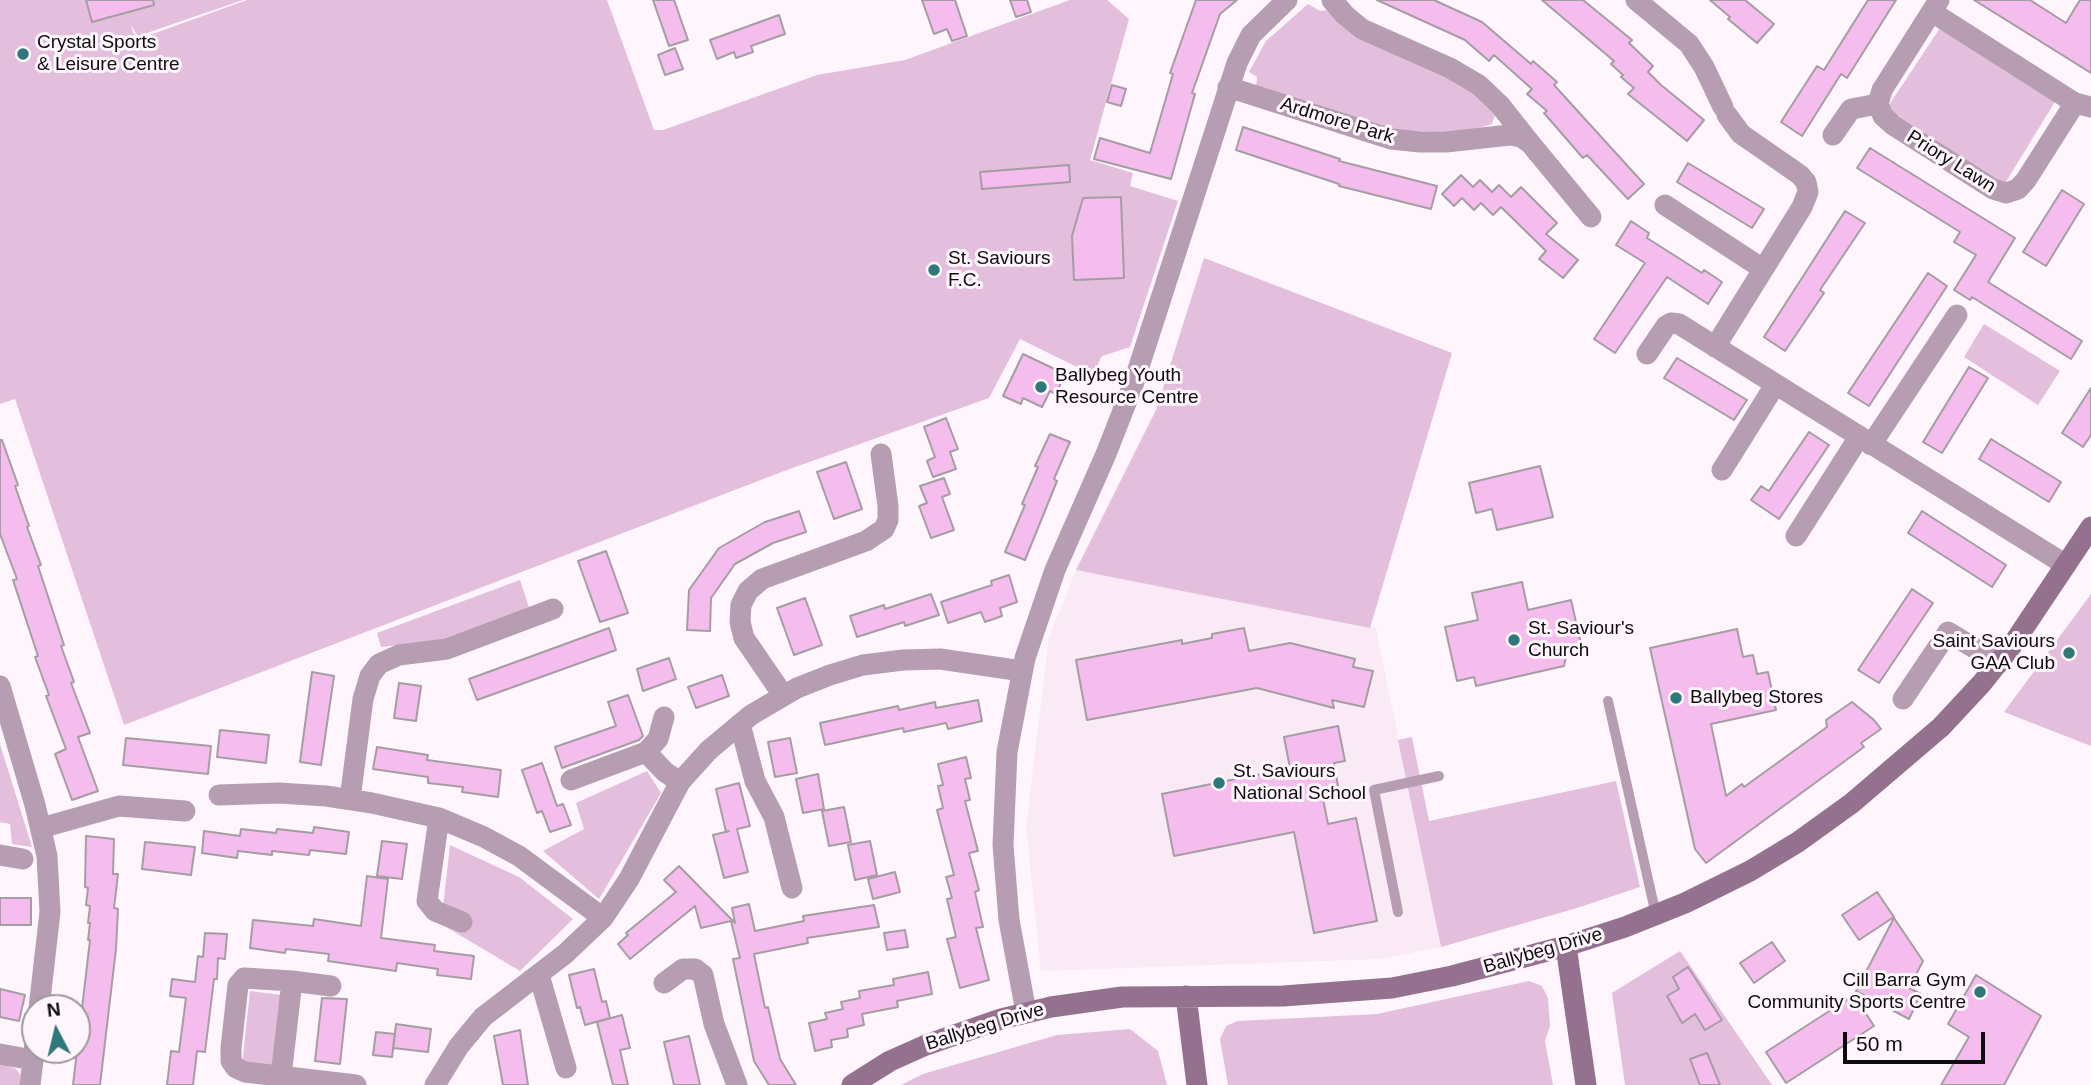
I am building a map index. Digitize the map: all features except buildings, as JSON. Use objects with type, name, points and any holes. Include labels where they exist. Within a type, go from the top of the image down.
[{"type":"street","points":[[1027,1012],[1010,930],[1003,845],[1007,752],[1022,671],[1046,593],[1133,385],[1237,63],[1251,35],[1287,0]]},
{"type":"street","points":[[1332,0],[1362,29],[1450,68],[1479,85],[1500,105],[1591,217]]},
{"type":"street","points":[[1636,0],[1689,44],[1704,67],[1725,111],[1741,134],[1796,171],[1807,186],[1808,192],[1802,207],[1715,347]]},
{"type":"street","name":"Priory Lawn","points":[[1936,6],[2083,105],[2026,180],[2018,189],[2006,194],[1993,189],[1893,125],[1883,116],[1878,104],[1882,90],[1936,6]]},
{"type":"street","name":"Ardmore Park","points":[[1228,87],[1391,139],[1446,142],[1510,135],[1521,137],[1530,143]]},
{"type":"street","points":[[1833,135],[1851,109],[1878,104]]},
{"type":"street","points":[[1665,205],[1763,269]]},
{"type":"street","points":[[1796,536],[1957,315]]},
{"type":"street","points":[[1647,354],[1666,326],[1671,323],[1679,324],[2066,565]]},
{"type":"street","points":[[1722,470],[1775,385]]},
{"type":"street","points":[[783,695],[744,638],[740,622],[741,605],[748,591],[762,579],[866,541],[884,529],[888,506],[881,454]]},
{"type":"street","name":"Ballybeg Drive","points":[[852,1085],[890,1061],[926,1045],[1027,1012],[1110,998],[1305,995],[1392,988],[1452,976],[1566,946],[1656,915],[1703,895],[1771,860],[1834,817],[1941,727],[1999,663],[2091,527]]},
{"type":"street","points":[[350,799],[363,699],[370,676],[379,664],[398,655],[460,645],[553,609]]},
{"type":"street","points":[[1903,699],[1948,632],[1999,663]]},
{"type":"street","points":[[435,1085],[450,1058],[475,1025],[578,943],[603,918],[629,879],[680,782],[709,750],[740,723],[783,695],[838,672],[882,662],[940,659],[1022,671]]},
{"type":"street","points":[[0,686],[47,856],[49,929],[41,994]]},
{"type":"street","points":[[571,780],[646,752],[658,739],[664,717]]},
{"type":"street","points":[[740,723],[755,781],[774,817],[792,888]]},
{"type":"street","points":[[646,752],[665,772],[680,782]]},
{"type":"street","points":[[219,795],[279,793],[350,799],[439,818],[484,837],[519,856],[603,918]]},
{"type":"street","points":[[41,828],[119,806],[185,811]]},
{"type":"street","points":[[439,818],[427,901],[431,909],[439,914],[462,922]]},
{"type":"street","points":[[0,855],[23,859]]},
{"type":"street","points":[[1566,946],[1586,1085]]},
{"type":"street","points":[[664,983],[682,969],[695,969],[704,975],[713,1024],[737,1085]]},
{"type":"street","points":[[539,975],[566,1068]]},
{"type":"street","points":[[331,986],[244,978],[238,985],[230,1054],[234,1066],[244,1072],[356,1085]]},
{"type":"street","points":[[281,1076],[292,981]]},
{"type":"street","points":[[1186,996],[1197,1085]]},
{"type":"street","points":[[0,1054],[21,1052]]},
{"type":"street","points":[[30,1085],[32,1064]]},
{"type":"lane","points":[[1608,701],[1656,915]]},
{"type":"lane","points":[[1398,912],[1374,790],[1439,776]]},
{"type":"shaded area","points":[[0,0],[243,0],[138,36],[130,24],[136,40],[247,0],[607,0],[654,130],[663,130],[817,75],[905,60],[1070,0],[1107,0],[1129,19],[1090,160],[1133,173],[1130,186],[1178,201],[1130,347],[1102,356],[1093,375],[1020,339],[989,398],[784,471],[124,725],[15,399],[0,404]]},
{"type":"shaded area","points":[[1308,4],[1320,11],[1329,10],[1475,92],[1496,112],[1492,124],[1467,132],[1394,131],[1256,87],[1257,77],[1249,72],[1266,41]]},
{"type":"shaded area","points":[[1940,28],[2056,100],[2004,185],[1887,108]]},
{"type":"shaded area","points":[[1204,258],[1452,353],[1370,628],[1076,570],[1156,410]]},
{"type":"shaded area","points":[[1984,324],[2060,371],[2038,405],[1964,357]]},
{"type":"shaded area","name":"St. Saviours National School","points":[[1076,570],[1376,628],[1441,947],[1380,959],[1041,971],[1026,827],[1049,637]]},
{"type":"shaded area","points":[[520,580],[529,607],[466,638],[381,647],[377,633]]},
{"type":"shaded area","name":"Saint Saviours GAA Club","points":[[2091,594],[2091,746],[2004,712]]},
{"type":"shaded area","points":[[1412,737],[1429,821],[1616,781],[1640,887],[1441,947],[1398,740]]},
{"type":"shaded area","points":[[0,744],[32,847],[12,844],[10,824],[0,822]]},
{"type":"shaded area","points":[[647,771],[661,793],[599,899],[543,851],[584,829],[576,803]]},
{"type":"shaded area","points":[[450,845],[519,877],[573,919],[520,971],[441,924]]},
{"type":"shaded area","points":[[1680,951],[1772,1085],[1625,1085],[1612,993]]},
{"type":"shaded area","points":[[1529,981],[1542,986],[1548,998],[1550,1026],[1545,1041],[1553,1085],[1228,1085],[1220,1039],[1226,1026],[1238,1021],[1377,1014]]},
{"type":"shaded area","points":[[250,991],[282,995],[275,1069],[242,1065]]},
{"type":"shaded area","points":[[1130,1029],[1158,1051],[1167,1085],[901,1085],[923,1074],[1057,1035]]},
{"type":"shaded area","points":[[0,1063],[16,1069],[20,1074],[21,1085],[0,1085]]},
{"type":"place","name":"Crystal Sports & Leisure Centre","points":[[23,54]]},
{"type":"place","name":"St. Saviours F.C.","points":[[934,270]]},
{"type":"place","name":"Ballybeg Youth Resource Centre","points":[[1041,387]]},
{"type":"place","name":"St. Saviour's Church","points":[[1514,640]]},
{"type":"place","name":"Saint Saviours GAA Club","points":[[2069,653]]},
{"type":"place","name":"Ballybeg Stores","points":[[1676,698]]},
{"type":"place","name":"St. Saviours National School","points":[[1219,783]]},
{"type":"place","name":"Cill Barra Gym Community Sports Centre","points":[[1980,992]]}]
